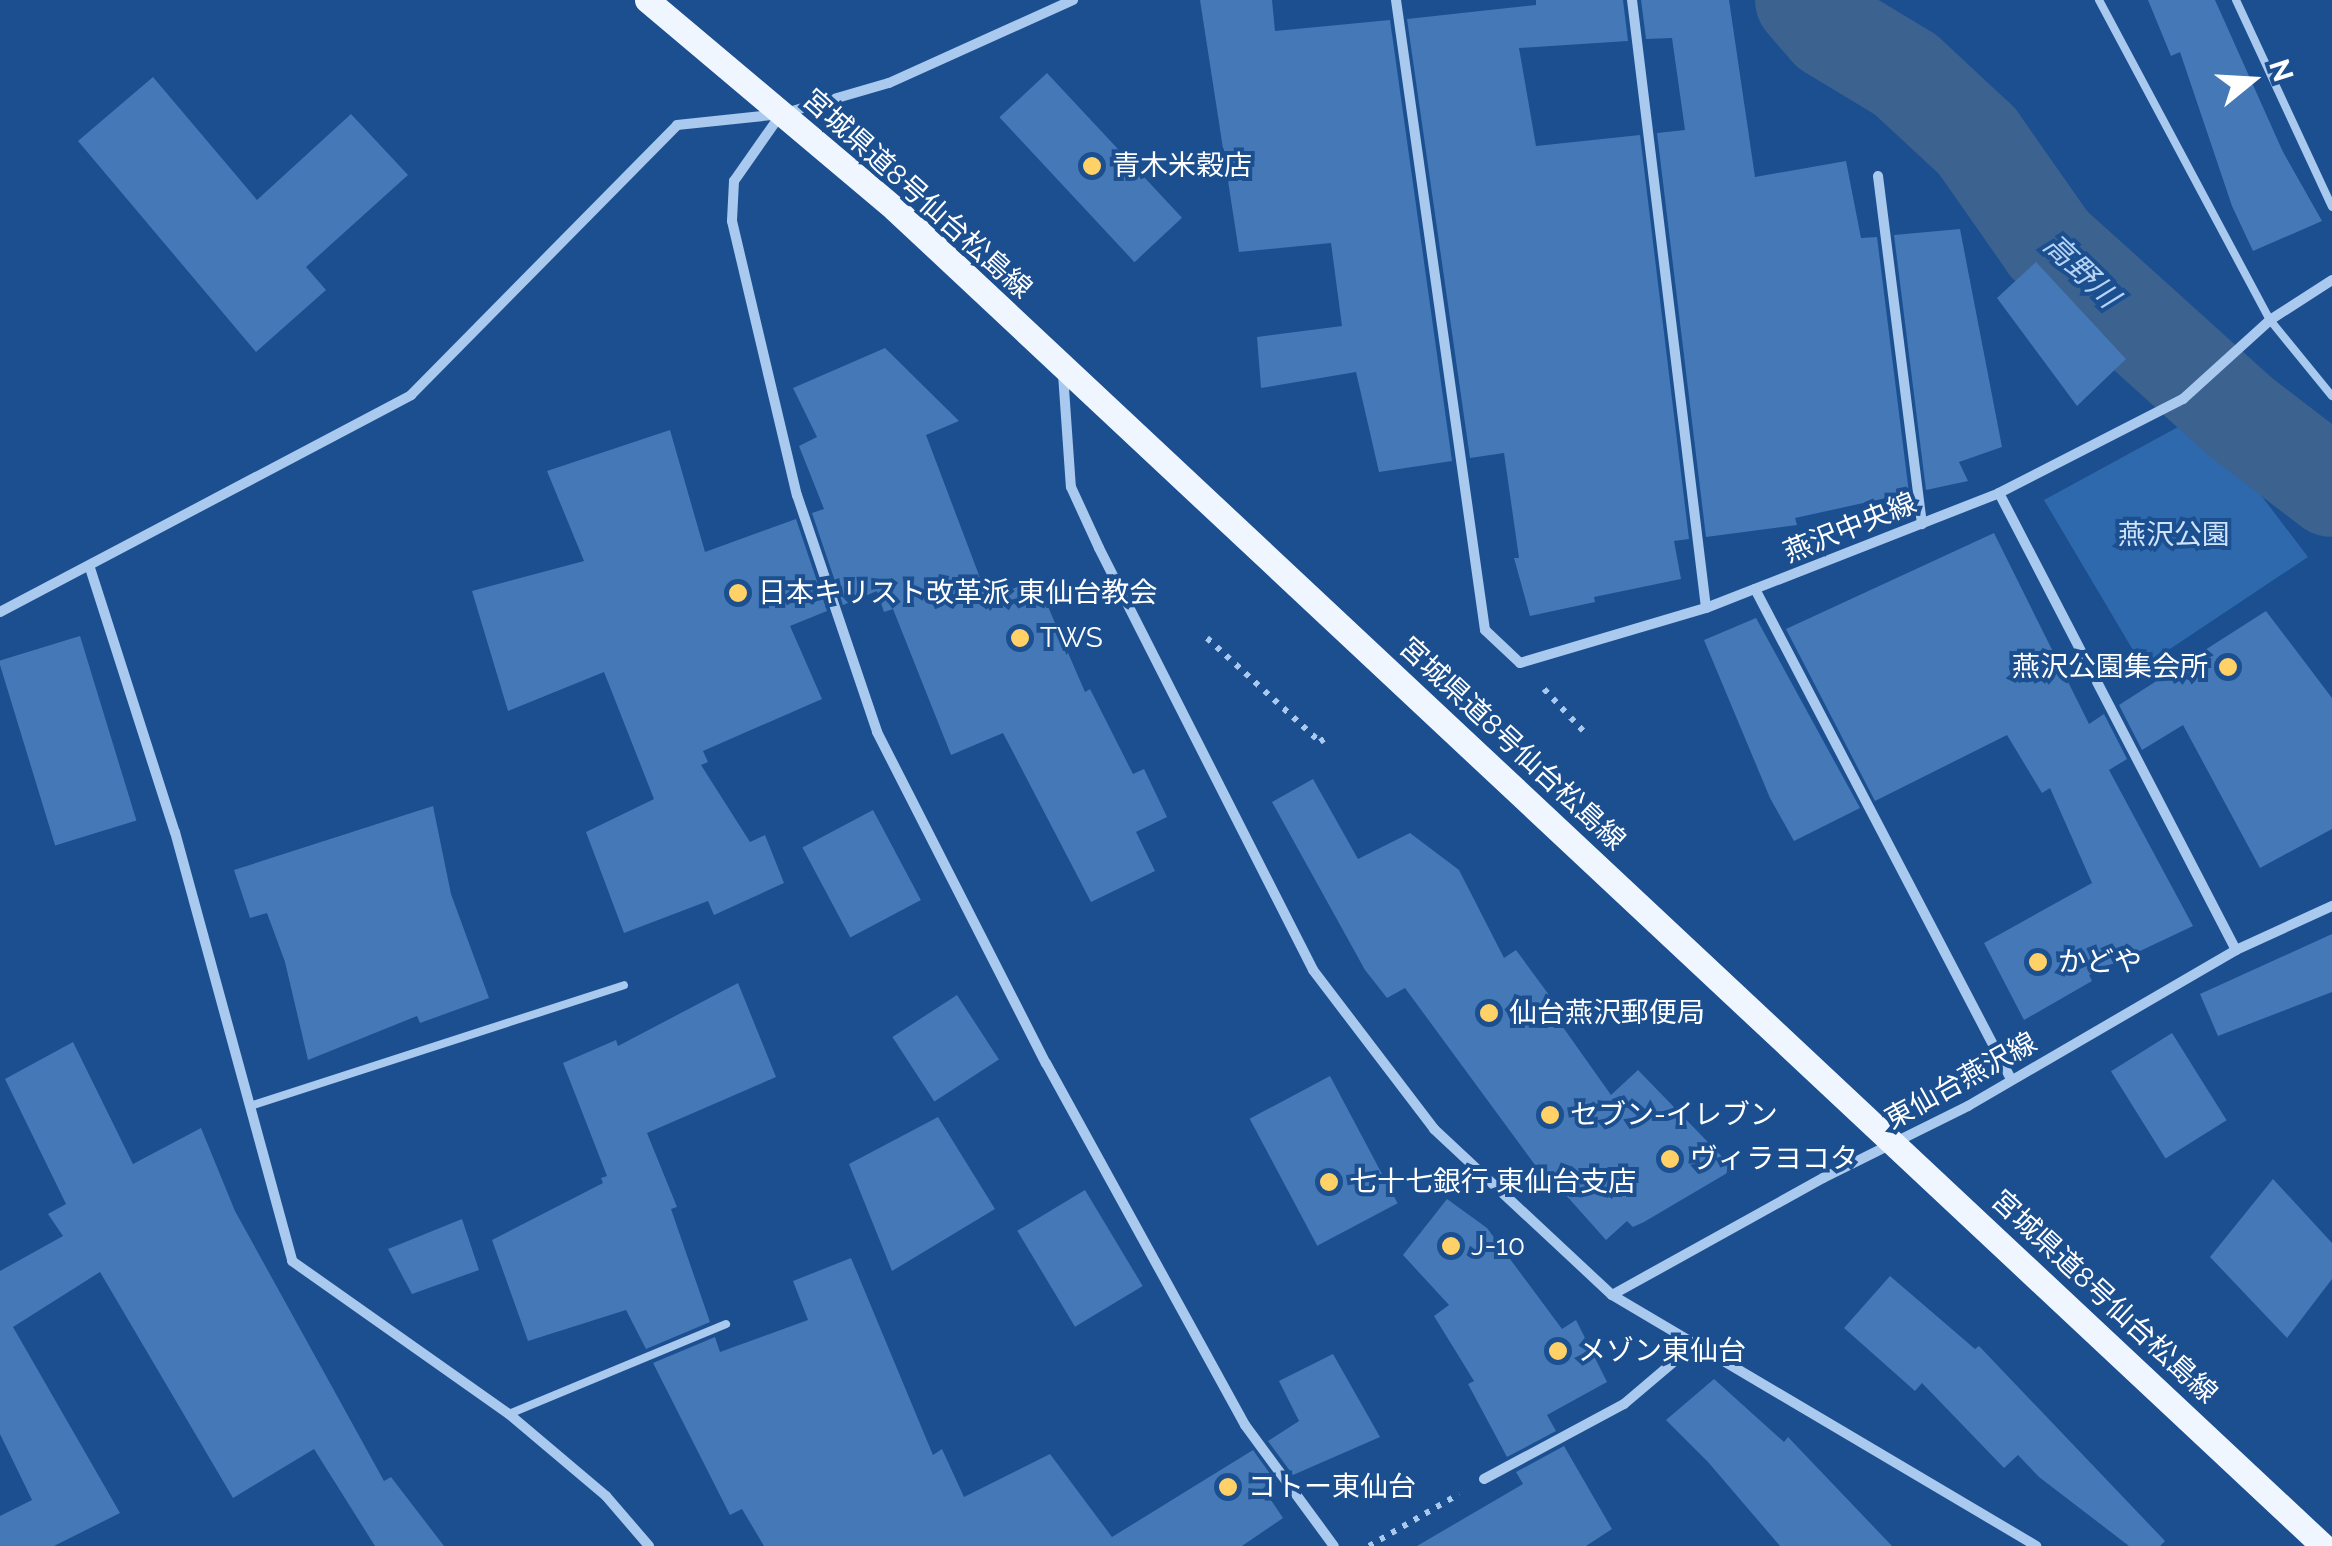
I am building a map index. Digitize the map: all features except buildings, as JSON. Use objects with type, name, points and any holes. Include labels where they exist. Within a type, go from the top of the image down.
[{"type":"main road","name":"宮城県道8号仙台松島線","points":[[647,0],[895,210],[2323,1546]]},
{"type":"street","points":[[0,612],[90,568],[411,395],[676,124],[782,114],[889,83],[1073,0]]},
{"type":"street","name":"燕沢中央線","points":[[1396,0],[1485,630],[1520,664],[1706,608],[1999,493],[2182,398],[2270,320]]},
{"type":"street","points":[[1632,0],[1706,608]]},
{"type":"street","points":[[782,114],[734,182],[732,221],[797,494],[877,732],[1046,1064],[1245,1425],[1334,1546]]},
{"type":"street","points":[[1878,176],[1922,524]]},
{"type":"street","points":[[2270,320],[2332,280]]},
{"type":"street","points":[[1062,366],[1072,487],[1314,970],[1434,1129],[1612,1295],[2036,1546]]},
{"type":"street","points":[[1999,493],[2236,950]]},
{"type":"street","points":[[90,568],[175,832],[292,1262],[509,1414],[606,1496],[648,1546]]},
{"type":"street","points":[[1755,589],[2011,1079]]},
{"type":"street","name":"東仙台燕沢線","points":[[1612,1295],[1823,1178],[1894,1144],[2236,950],[2332,906]]},
{"type":"street","points":[[1484,1479],[1624,1404],[1697,1342]]},
{"type":"lane","points":[[2099,0],[2270,320],[2332,396]]},
{"type":"lane","points":[[2236,0],[2332,208]]},
{"type":"lane","points":[[250,1106],[624,984]]},
{"type":"lane","points":[[509,1414],[726,1324]]},
{"type":"path","points":[[1207,638],[1320,742],[1329,735]]},
{"type":"path","points":[[1536,681],[1587,735]]},
{"type":"path","points":[[1369,1546],[1484,1479]]},
{"type":"green space","name":"燕沢公園","points":[[2200,415],[2308,557],[2143,667],[2044,500]]},
{"type":"waterway","name":"高野川","points":[[1805,0],[1830,29],[1906,75],[1977,141],[2049,244],[2238,415],[2332,487]]},
{"type":"place","name":"青木米穀店","points":[[1092,166]]},
{"type":"place","name":"日本キリスト改革派 東仙台教会","points":[[738,593]]},
{"type":"place","name":"TWS","points":[[1020,638]]},
{"type":"place","name":"燕沢公園集会所","points":[[2228,667]]},
{"type":"place","name":"かどや","points":[[2038,962]]},
{"type":"place","name":"仙台燕沢郵便局","points":[[1489,1013]]},
{"type":"place","name":"セブン-イレブン","points":[[1550,1115]]},
{"type":"place","name":"ヴィラヨコタ","points":[[1670,1159]]},
{"type":"place","name":"七十七銀行 東仙台支店","points":[[1329,1182]]},
{"type":"place","name":"J-10","points":[[1451,1246]]},
{"type":"place","name":"メゾン東仙台","points":[[1558,1351]]},
{"type":"place","name":"コトー東仙台","points":[[1228,1487]]}]
